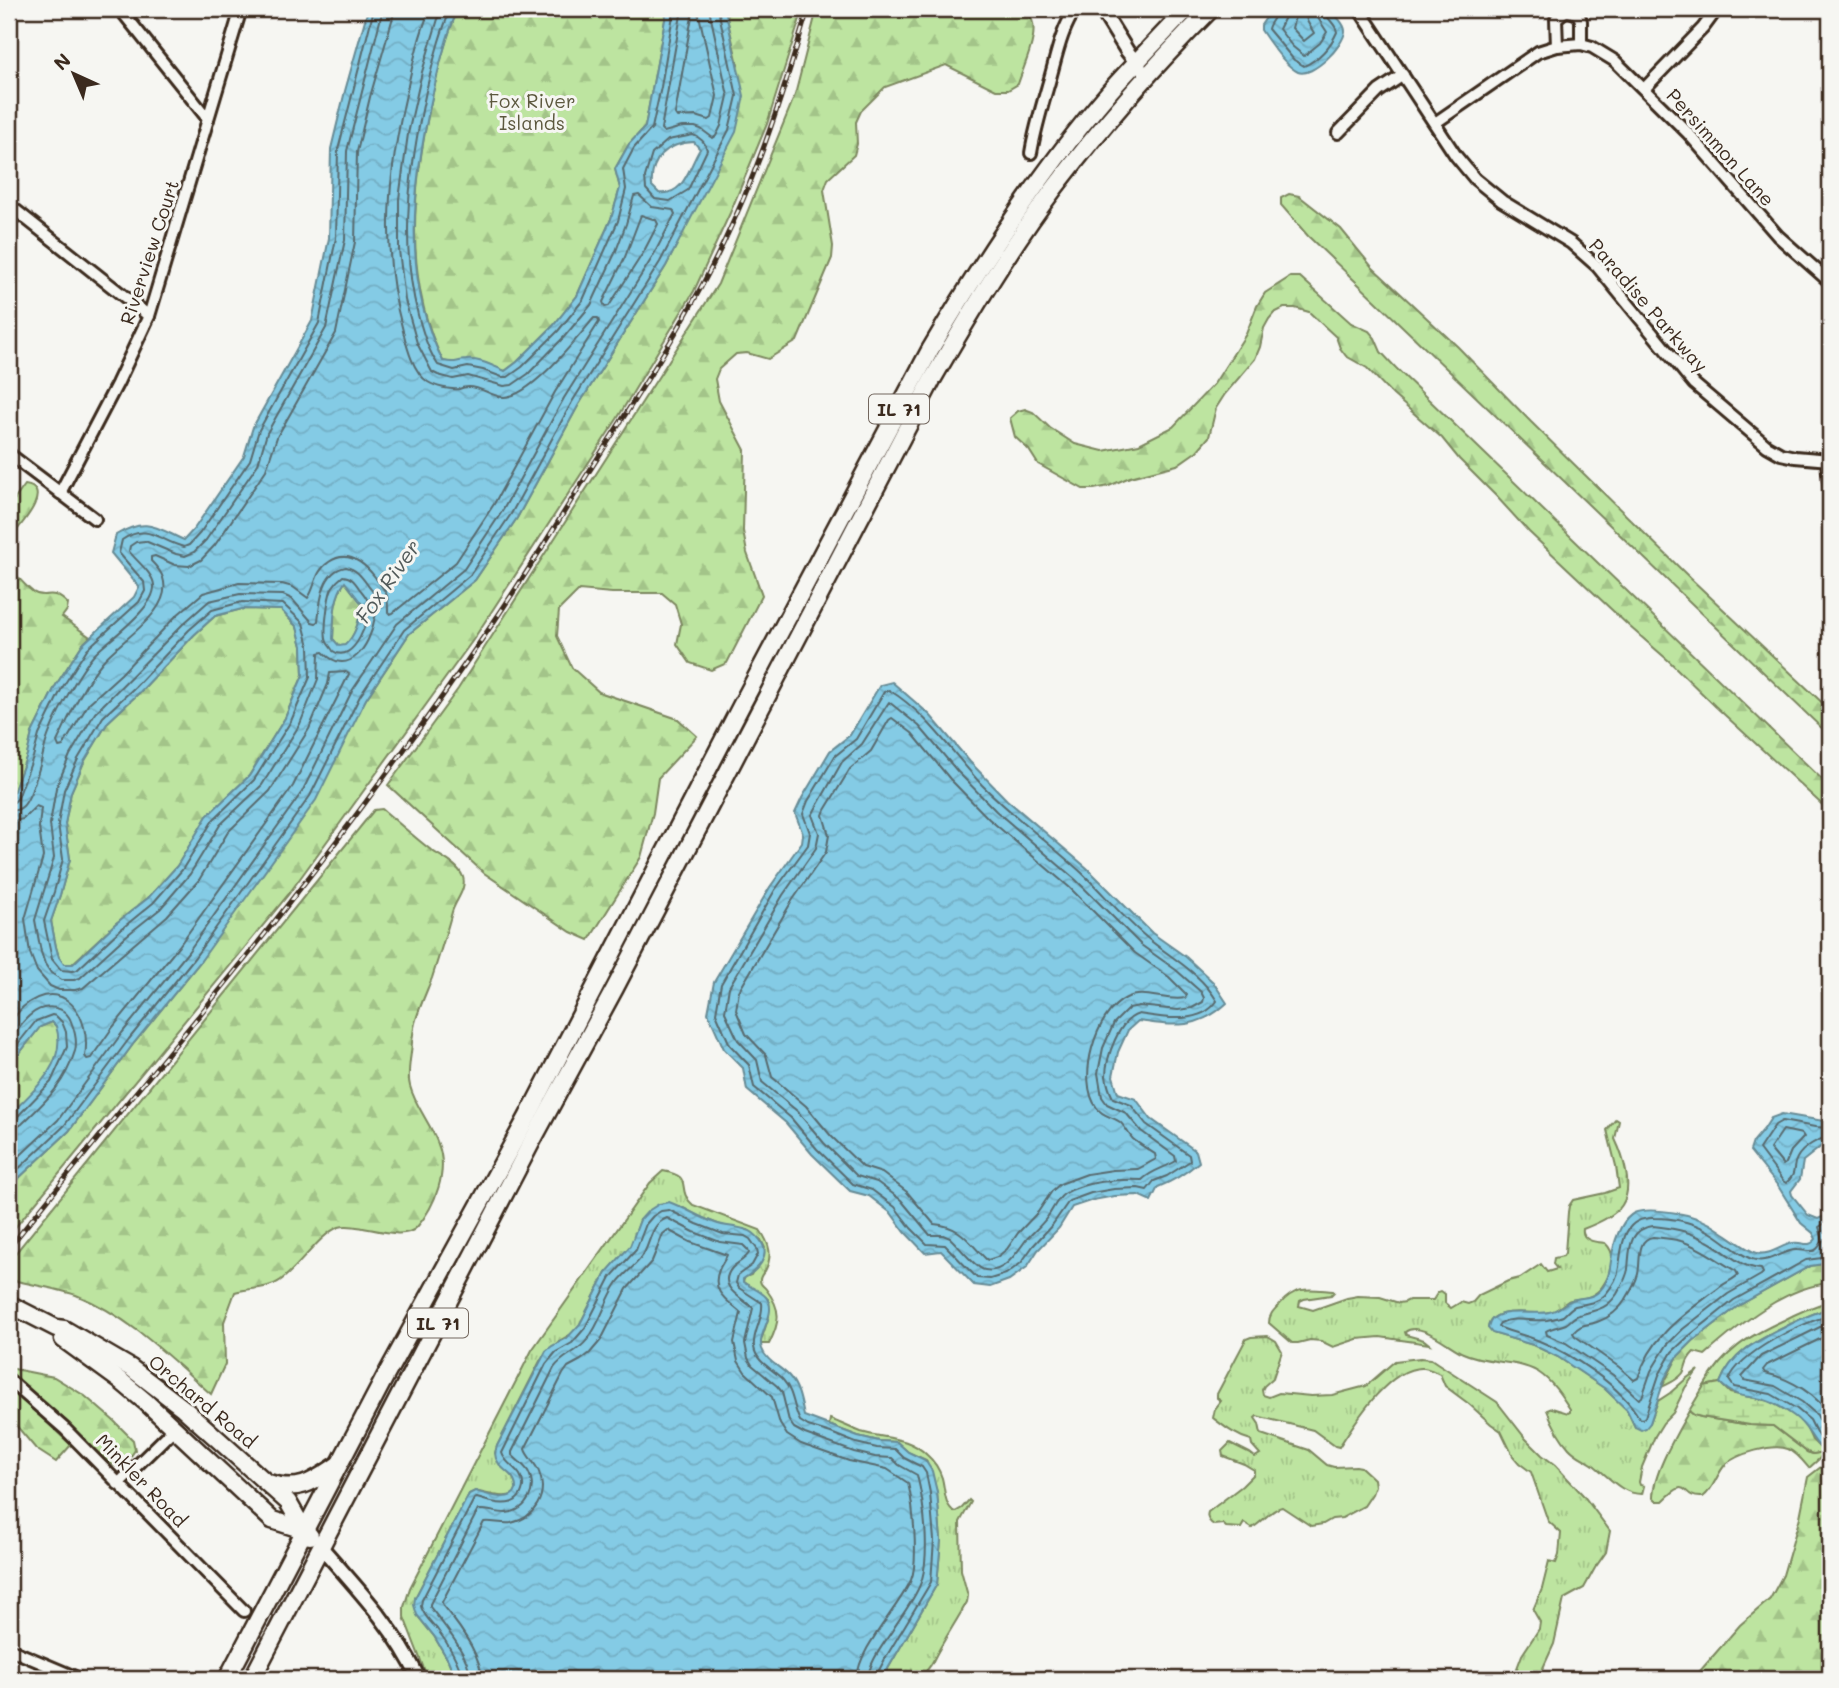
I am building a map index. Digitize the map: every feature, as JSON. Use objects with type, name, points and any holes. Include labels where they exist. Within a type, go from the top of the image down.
[{"type":"main road","name":"IL 71","points":[[227,1679],[386,1375],[528,1116],[930,350],[999,238],[1052,164],[1136,62],[1187,9]]},
{"type":"main road","name":"IL 71","points":[[252,1679],[932,380],[982,296],[1055,187],[1148,75],[1212,9]]},
{"type":"main road","name":"Orchard Road","points":[[15,1307],[55,1328],[64,1329],[145,1377],[288,1502],[304,1530],[321,1547]]},
{"type":"main road","name":"Orchard Road","points":[[55,1328],[60,1337],[122,1382],[175,1428],[272,1520],[304,1530]]},
{"type":"main road","points":[[267,1483],[280,1487],[299,1487],[314,1482],[340,1463]]},
{"type":"street","points":[[120,9],[208,118]]},
{"type":"street","name":"Riverview Court","points":[[60,493],[149,316],[242,9]]},
{"type":"street","points":[[1031,153],[1058,50],[1070,16],[1076,9]]},
{"type":"street","points":[[1101,9],[1117,37],[1148,75]]},
{"type":"street","name":"Paradise Parkway","points":[[1359,9],[1463,166],[1488,191],[1571,243],[1597,265],[1694,384],[1767,446],[1782,454],[1828,460]]},
{"type":"street","points":[[1644,89],[1703,28],[1717,9]]},
{"type":"street","points":[[1435,123],[1538,52],[1557,46],[1581,44],[1579,15],[1568,10],[1556,19],[1557,46]]},
{"type":"street","name":"Persimmon Lane","points":[[1581,44],[1592,47],[1613,60],[1644,89],[1688,133],[1778,236],[1830,282]]},
{"type":"street","points":[[1338,133],[1379,91],[1403,75]]},
{"type":"street","points":[[9,205],[149,316]]},
{"type":"street","points":[[9,454],[95,519]]},
{"type":"street","points":[[1828,460],[1830,494]]},
{"type":"street","name":"Minkler Road","points":[[9,1380],[65,1429],[244,1611]]},
{"type":"street","points":[[118,1484],[175,1428]]},
{"type":"street","points":[[321,1547],[396,1637],[419,1679]]},
{"type":"street","points":[[9,1649],[80,1679]]},
{"type":"green space","name":"Fox River Islands","points":[[458,9],[667,9],[645,127],[629,144],[615,169],[620,188],[611,219],[577,296],[553,326],[505,371],[485,363],[443,361],[421,297],[416,264],[416,196],[425,130],[443,52]]},
{"type":"green space","points":[[730,9],[803,9],[767,124],[694,291],[617,419],[473,640],[288,895],[9,1235],[9,1194],[19,1178],[69,1131],[134,1043],[200,962],[409,634],[475,580],[517,518],[578,406],[666,266],[695,208],[738,64],[727,18]]},
{"type":"green space","points":[[817,9],[1015,9],[1025,11],[1031,18],[1033,36],[1018,84],[1008,90],[996,90],[946,65],[885,87],[861,111],[856,122],[857,144],[854,155],[828,179],[824,190],[833,246],[832,258],[797,341],[768,359],[747,353],[736,354],[719,369],[715,379],[719,401],[745,450],[743,531],[747,553],[762,595],[727,663],[711,670],[690,663],[677,644],[681,624],[675,604],[662,593],[579,590],[559,610],[557,636],[572,668],[599,692],[678,719],[697,736],[658,778],[653,813],[641,857],[589,940],[571,932],[484,873],[388,785],[458,689],[718,284],[795,95]]},
{"type":"green space","points":[[1289,194],[1299,196],[1341,229],[1372,267],[1458,347],[1688,576],[1830,710],[1830,736],[1308,236],[1281,205],[1281,198]]},
{"type":"green space","points":[[1290,277],[1300,277],[1351,323],[1369,331],[1381,352],[1396,368],[1830,787],[1830,812],[1529,532],[1442,438],[1367,368],[1346,356],[1336,337],[1309,312],[1284,308],[1274,313],[1264,328],[1255,359],[1216,408],[1209,437],[1197,451],[1177,465],[1130,477],[1109,486],[1083,489],[1038,464],[1029,450],[1015,437],[1010,418],[1025,409],[1033,412],[1050,428],[1075,444],[1103,451],[1139,444],[1173,427],[1214,384],[1246,334],[1265,293]]},
{"type":"green space","points":[[25,485],[34,488],[36,501],[9,540],[9,507]]},
{"type":"green space","points":[[9,567],[33,592],[57,596],[68,604],[62,617],[90,637],[56,685],[32,733],[9,804]]},
{"type":"green space","points":[[345,582],[362,604],[352,636],[345,646],[339,646],[333,639],[334,617],[338,595]]},
{"type":"green space","points":[[242,609],[281,610],[297,627],[302,646],[303,675],[285,718],[249,776],[208,816],[177,866],[148,898],[72,964],[64,964],[59,957],[51,921],[70,859],[65,824],[71,792],[84,762],[108,722],[194,635],[215,616]]},
{"type":"green space","points":[[382,809],[431,850],[454,865],[461,872],[464,881],[417,1017],[409,1066],[412,1093],[441,1154],[438,1188],[424,1219],[410,1232],[391,1233],[339,1227],[325,1236],[281,1280],[265,1287],[235,1292],[224,1322],[225,1364],[211,1394],[148,1338],[114,1314],[76,1295],[12,1280],[9,1276],[9,1261],[374,810]]},
{"type":"green space","points":[[52,1022],[59,1034],[53,1066],[37,1089],[9,1115],[9,1070],[12,1063],[40,1027]]},
{"type":"green space","points":[[1616,1119],[1619,1121],[1615,1139],[1627,1181],[1625,1198],[1615,1213],[1583,1229],[1584,1236],[1605,1243],[1610,1250],[1612,1265],[1606,1282],[1594,1295],[1568,1301],[1553,1311],[1502,1314],[1492,1319],[1488,1328],[1493,1333],[1533,1345],[1558,1357],[1604,1388],[1627,1410],[1635,1427],[1650,1423],[1658,1401],[1698,1370],[1685,1388],[1673,1413],[1655,1436],[1642,1467],[1639,1482],[1644,1486],[1642,1494],[1623,1489],[1575,1454],[1562,1440],[1547,1410],[1552,1408],[1568,1413],[1570,1409],[1548,1380],[1538,1372],[1463,1353],[1434,1335],[1418,1329],[1405,1332],[1406,1335],[1429,1344],[1380,1337],[1357,1339],[1333,1347],[1321,1341],[1292,1343],[1269,1323],[1272,1312],[1298,1291],[1334,1292],[1331,1295],[1300,1301],[1299,1306],[1313,1310],[1358,1296],[1380,1297],[1399,1303],[1409,1300],[1433,1300],[1441,1291],[1445,1294],[1445,1303],[1451,1308],[1461,1302],[1473,1302],[1479,1295],[1520,1278],[1541,1264],[1547,1272],[1557,1269],[1553,1264],[1554,1258],[1565,1253],[1568,1212],[1573,1200],[1619,1188],[1607,1130]]},
{"type":"green space","points":[[663,1171],[679,1176],[693,1205],[760,1230],[770,1255],[760,1282],[775,1303],[778,1316],[773,1336],[769,1344],[760,1344],[769,1316],[768,1299],[743,1282],[745,1277],[751,1275],[765,1248],[761,1240],[748,1230],[726,1227],[680,1206],[640,1220],[631,1246],[606,1273],[580,1324],[540,1361],[497,1446],[495,1453],[515,1481],[517,1489],[509,1496],[475,1491],[469,1494],[415,1598],[417,1615],[434,1636],[456,1679],[428,1679],[404,1617],[410,1588],[532,1350],[650,1183]]},
{"type":"green space","points":[[1830,1263],[1830,1283],[1796,1292],[1763,1309],[1705,1355],[1694,1352],[1681,1375],[1662,1387],[1678,1356],[1738,1306],[1810,1266]]},
{"type":"green space","points":[[1830,1301],[1830,1309],[1802,1319],[1746,1349],[1731,1363],[1720,1383],[1704,1386],[1720,1363],[1748,1339],[1795,1314]]},
{"type":"green space","points":[[1268,1336],[1276,1341],[1282,1351],[1273,1378],[1262,1390],[1263,1395],[1332,1395],[1366,1386],[1395,1361],[1431,1359],[1497,1402],[1526,1439],[1583,1495],[1610,1531],[1606,1552],[1584,1588],[1564,1599],[1554,1644],[1537,1679],[1513,1679],[1522,1655],[1539,1629],[1540,1622],[1533,1610],[1549,1561],[1556,1563],[1559,1555],[1561,1533],[1548,1521],[1531,1472],[1513,1456],[1501,1431],[1445,1386],[1440,1374],[1424,1368],[1411,1370],[1386,1385],[1339,1447],[1313,1430],[1257,1416],[1255,1418],[1261,1434],[1309,1450],[1327,1465],[1361,1467],[1374,1479],[1375,1486],[1364,1506],[1342,1518],[1311,1526],[1282,1507],[1274,1510],[1252,1528],[1244,1523],[1241,1528],[1214,1525],[1209,1521],[1208,1512],[1254,1474],[1254,1470],[1244,1464],[1223,1456],[1222,1451],[1230,1443],[1255,1457],[1260,1454],[1251,1440],[1236,1434],[1213,1418],[1221,1401],[1217,1394],[1246,1339]]},
{"type":"green space","points":[[9,1368],[54,1377],[85,1396],[133,1440],[135,1450],[125,1465],[115,1466],[108,1462],[9,1373]]},
{"type":"green space","points":[[1720,1383],[1730,1393],[1769,1401],[1794,1415],[1805,1425],[1812,1440],[1824,1452],[1807,1452],[1773,1426],[1701,1417],[1689,1411],[1704,1386]]},
{"type":"green space","points":[[9,1387],[71,1445],[56,1462],[36,1449],[9,1417]]},
{"type":"green space","points":[[1689,1411],[1701,1417],[1773,1426],[1807,1452],[1824,1452],[1809,1468],[1788,1449],[1774,1447],[1755,1451],[1725,1465],[1703,1497],[1691,1495],[1682,1488],[1663,1501],[1656,1501],[1653,1498],[1657,1477],[1666,1453]]},
{"type":"green space","points":[[830,1419],[861,1432],[912,1444],[938,1468],[951,1509],[955,1512],[969,1500],[971,1502],[960,1522],[961,1570],[967,1602],[921,1679],[882,1679],[937,1584],[941,1540],[937,1492],[926,1460],[908,1452],[897,1442],[858,1436],[829,1425]]},
{"type":"green space","points":[[1821,1467],[1830,1475],[1830,1679],[1693,1679],[1740,1625],[1770,1599],[1783,1575],[1800,1517],[1808,1477]]},
{"type":"water","name":"Fox River","points":[[368,9],[458,9],[446,41],[425,129],[416,196],[416,264],[421,298],[443,361],[475,360],[505,371],[553,326],[577,296],[611,219],[620,188],[615,169],[629,144],[645,127],[667,9],[725,9],[744,96],[736,132],[666,266],[578,406],[517,518],[475,580],[409,634],[366,699],[316,800],[200,962],[134,1043],[69,1131],[19,1178],[9,1194],[9,1115],[46,1076],[57,1052],[58,1040],[56,1026],[52,1022],[40,1027],[9,1070],[9,804],[32,733],[56,685],[82,645],[134,597],[139,587],[111,553],[116,535],[143,525],[158,528],[184,540],[244,456],[253,427],[312,321],[329,238],[331,149]],"holes":[[[694,142],[700,149],[685,178],[675,190],[659,193],[652,186],[657,160],[668,149]],[[345,582],[362,604],[352,636],[345,645],[339,646],[333,639],[335,609]],[[242,609],[281,610],[297,627],[302,646],[303,675],[285,718],[249,776],[207,816],[177,866],[148,898],[115,924],[73,964],[64,964],[59,957],[51,921],[70,859],[65,824],[71,792],[84,762],[108,722],[215,616]]]},
{"type":"water","points":[[1272,9],[1329,9],[1343,25],[1343,37],[1319,66],[1304,73],[1298,72],[1283,59],[1261,30],[1261,25]]},
{"type":"water","points":[[892,682],[930,715],[1007,800],[1087,868],[1152,933],[1186,957],[1213,982],[1227,1003],[1196,1022],[1174,1025],[1138,1021],[1128,1030],[1118,1052],[1113,1076],[1118,1093],[1136,1099],[1151,1119],[1196,1151],[1199,1162],[1158,1187],[1151,1201],[1138,1195],[1115,1196],[1072,1207],[1059,1228],[1038,1250],[1027,1267],[1009,1280],[990,1287],[974,1285],[941,1251],[925,1253],[891,1213],[869,1196],[850,1191],[812,1154],[786,1123],[747,1090],[743,1068],[724,1049],[708,1013],[714,982],[770,887],[802,842],[803,834],[795,813],[802,798],[830,751],[850,735],[880,685]]},
{"type":"water","points":[[1782,1114],[1830,1122],[1830,1144],[1823,1145],[1803,1161],[1800,1179],[1791,1191],[1808,1215],[1818,1219],[1825,1216],[1830,1198],[1830,1263],[1810,1266],[1738,1306],[1693,1341],[1678,1356],[1665,1378],[1646,1428],[1641,1430],[1635,1427],[1627,1410],[1604,1388],[1558,1357],[1533,1345],[1492,1333],[1488,1328],[1491,1321],[1505,1313],[1549,1312],[1572,1300],[1597,1293],[1610,1270],[1619,1231],[1629,1216],[1639,1211],[1661,1211],[1694,1217],[1757,1253],[1766,1253],[1793,1243],[1813,1242],[1816,1239],[1813,1233],[1801,1223],[1778,1186],[1750,1151],[1753,1142],[1771,1118]]},
{"type":"water","points":[[669,1202],[715,1223],[749,1231],[764,1246],[764,1258],[743,1282],[764,1295],[769,1303],[762,1349],[792,1380],[804,1416],[858,1436],[897,1442],[908,1452],[925,1460],[932,1471],[937,1492],[941,1540],[937,1584],[882,1679],[456,1679],[434,1636],[417,1615],[415,1598],[469,1494],[475,1491],[504,1497],[513,1494],[516,1489],[514,1481],[499,1464],[495,1454],[546,1351],[567,1338],[580,1324],[606,1273],[630,1246],[640,1220],[659,1204]]},
{"type":"water","points":[[1830,1309],[1830,1456],[1819,1447],[1804,1425],[1788,1412],[1763,1399],[1733,1393],[1720,1383],[1731,1363],[1746,1349],[1802,1319]]},
{"type":"railway","points":[[9,1248],[309,877],[433,709],[517,587],[664,352],[718,254],[766,142],[808,9]]}]
